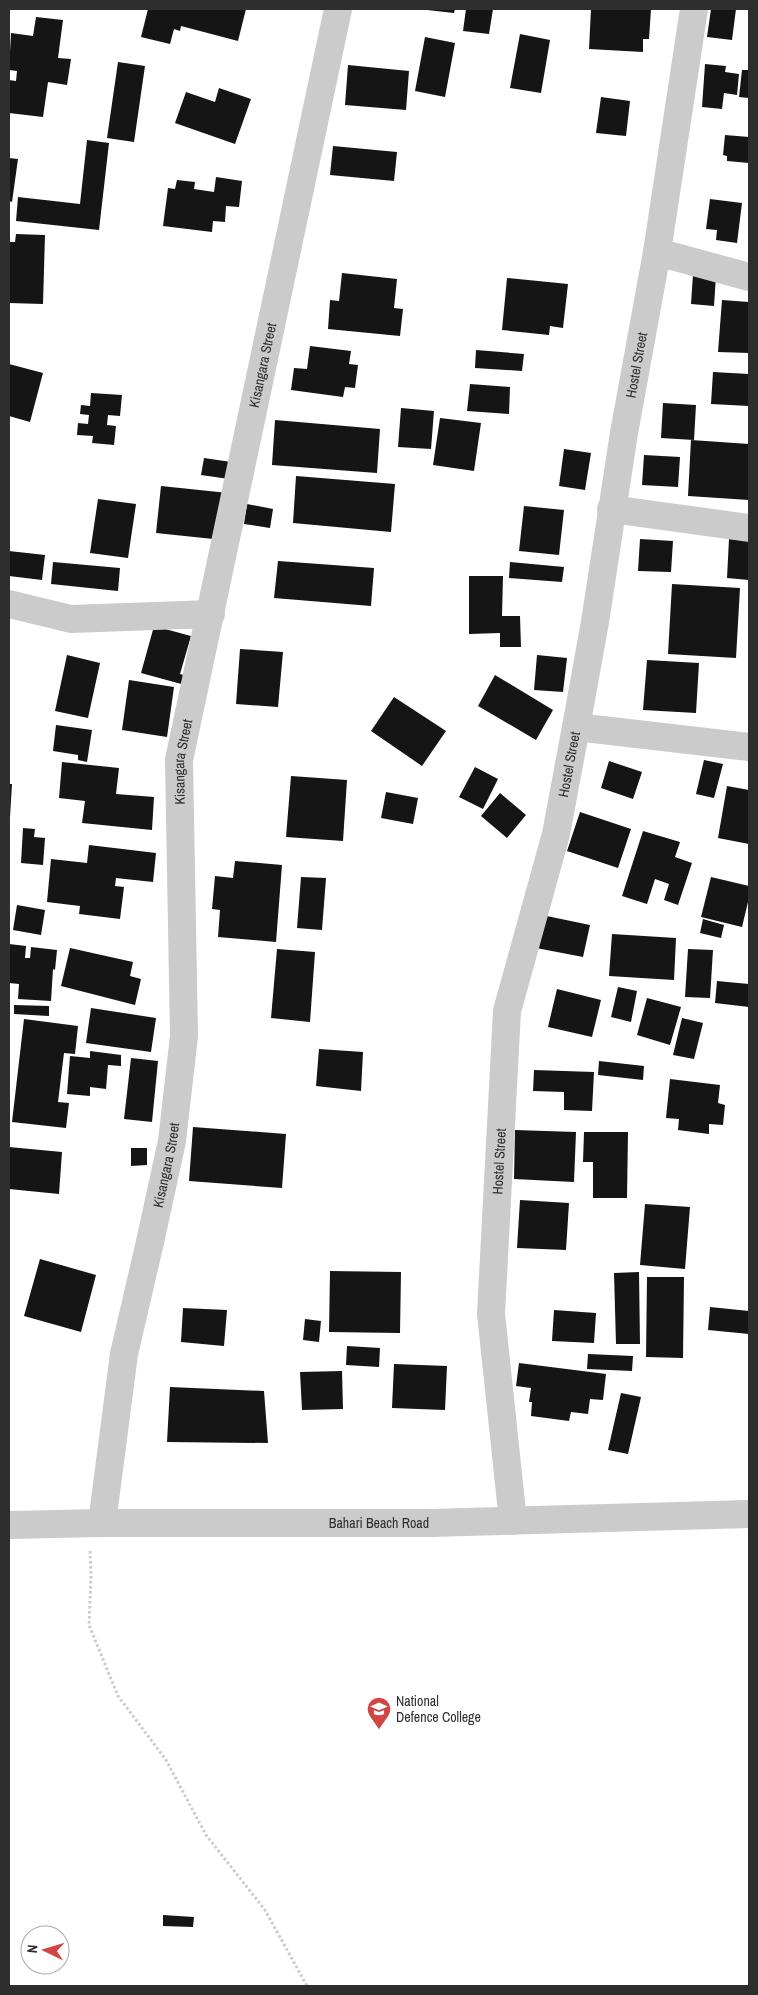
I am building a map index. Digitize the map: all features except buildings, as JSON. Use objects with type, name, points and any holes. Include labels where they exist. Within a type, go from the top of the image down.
[{"type":"street","name":"Kisangara Street","points":[[95,1523],[124,1354],[172,1141],[184,1036],[180,760],[338,9]]},
{"type":"street","name":"Hostel Street","points":[[513,1521],[491,1314],[507,1011],[556,834],[595,622],[611,509],[657,252],[694,9]]},
{"type":"street","points":[[657,252],[749,277]]},
{"type":"street","points":[[611,509],[749,528]]},
{"type":"street","points":[[9,604],[71,619],[211,614]]},
{"type":"street","points":[[576,726],[749,748]]},
{"type":"street","name":"Bahari Beach Road","points":[[9,1525],[95,1523],[431,1523],[749,1514]]},
{"type":"path","points":[[95,1523],[89,1625],[118,1696],[166,1760],[206,1835],[266,1910],[307,1986]]},
{"type":"place","name":"National Defence College","points":[[379,1730]]}]
